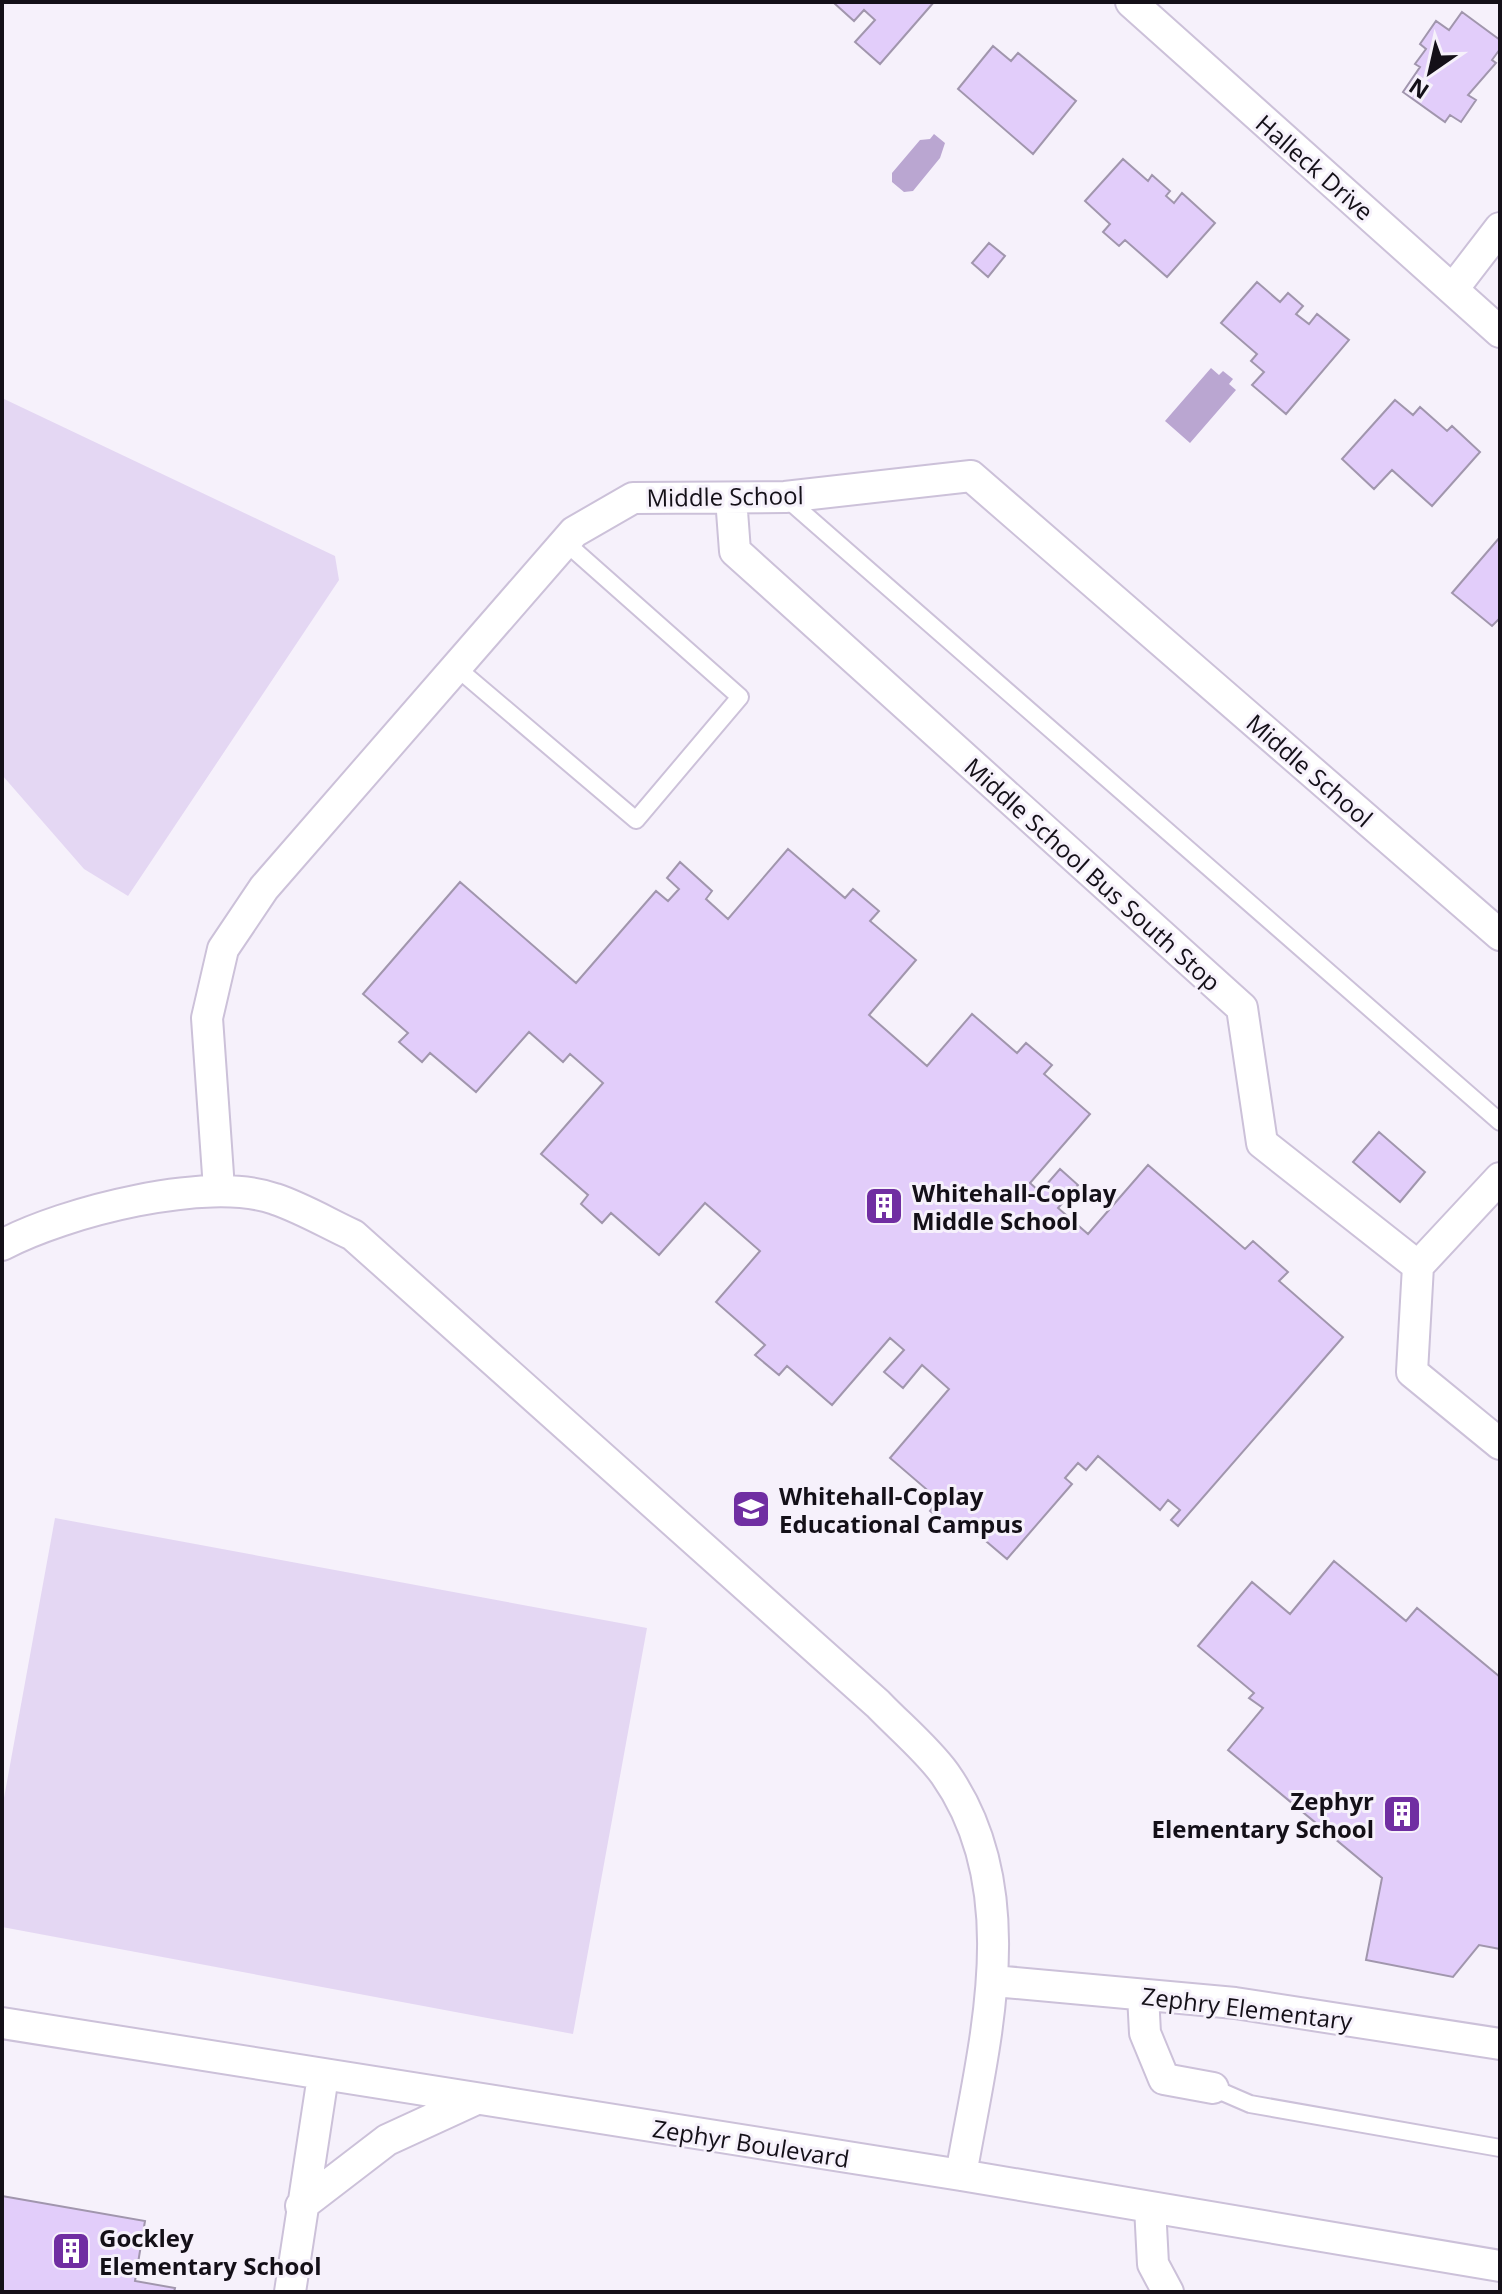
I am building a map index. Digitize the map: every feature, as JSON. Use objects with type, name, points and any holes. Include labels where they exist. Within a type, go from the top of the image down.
[{"type":"street","name":"Halleck Drive","points":[[1131,2],[1500,332]]},
{"type":"street","points":[[1453,289],[1500,228]]},
{"type":"street","name":"Middle School","points":[[219,1189],[207,1018],[223,949],[264,888],[574,532],[633,498],[785,497],[971,476],[1500,935]]},
{"type":"street","name":"Middle School Bus South Stop","points":[[731,498],[735,551],[1242,1008],[1262,1143],[1418,1266]]},
{"type":"street","points":[[1500,1178],[1418,1266],[1412,1372],[1500,1444]]},
{"type":"street","points":[[2,1245],[121,1203],[219,1189],[273,1198],[353,1235],[878,1704],[945,1774],[979,1838],[991,1913],[994,1981],[961,2175]]},
{"type":"street","name":"Zephry Elementary","points":[[994,1981],[1235,2003],[1500,2044]]},
{"type":"street","points":[[1143,1995],[1145,2033],[1164,2079],[1213,2088]]},
{"type":"street","name":"Zephyr Boulevard","points":[[2,2023],[961,2175],[1500,2266]]},
{"type":"street","points":[[290,2292],[323,2076]]},
{"type":"street","points":[[301,2206],[387,2140],[474,2100]]},
{"type":"street","points":[[1150,2207],[1153,2264],[1168,2292]]},
{"type":"lane","points":[[785,497],[1500,1122]]},
{"type":"lane","points":[[457,668],[636,820],[740,697],[565,542]]},
{"type":"lane","points":[[1213,2088],[1250,2104],[1440,2140],[1500,2148]]},
{"type":"shaded area","points":[[934,134],[945,143],[940,158],[913,191],[904,192],[892,182],[892,173],[920,140],[930,139]]},
{"type":"shaded area","points":[[1211,368],[1219,375],[1223,371],[1233,379],[1229,384],[1236,390],[1190,443],[1165,421]]},
{"type":"shaded area","points":[[2,398],[335,556],[339,580],[128,896],[84,869],[2,775]]},
{"type":"shaded area","points":[[55,1518],[647,1628],[573,2034],[2,1927],[2,1809]]},
{"type":"building","points":[[934,2],[880,64],[855,42],[875,20],[864,10],[854,21],[834,3]]},
{"type":"building","points":[[1462,12],[1500,40],[1500,49],[1492,60],[1496,63],[1468,95],[1476,100],[1461,122],[1450,115],[1445,122],[1403,92],[1420,67],[1415,64],[1426,49],[1420,44],[1436,21],[1449,30]]},
{"type":"building","points":[[993,46],[1011,61],[1018,53],[1076,101],[1033,154],[958,89]]},
{"type":"building","points":[[1123,159],[1148,181],[1152,175],[1170,191],[1166,196],[1174,203],[1182,193],[1215,223],[1167,277],[1125,240],[1119,246],[1103,232],[1110,224],[1085,201]]},
{"type":"building","points":[[989,243],[1005,256],[988,277],[972,263]]},
{"type":"building","points":[[1257,282],[1280,302],[1288,293],[1303,306],[1296,314],[1309,324],[1317,314],[1349,340],[1286,414],[1252,385],[1264,372],[1251,361],[1257,354],[1221,323]]},
{"type":"building","points":[[1395,400],[1413,415],[1420,407],[1447,431],[1452,426],[1480,452],[1432,506],[1392,470],[1374,489],[1342,459]]},
{"type":"building","points":[[1500,537],[1500,618],[1492,626],[1452,593]]},
{"type":"building","name":"Whitehall-Coplay Middle School","points":[[788,849],[845,898],[853,889],[879,911],[870,921],[916,960],[869,1015],[927,1066],[972,1014],[1017,1053],[1026,1043],[1052,1065],[1044,1074],[1090,1114],[1030,1183],[1040,1192],[1060,1169],[1078,1185],[1058,1208],[1088,1234],[1148,1165],[1245,1249],[1253,1241],[1288,1272],[1279,1281],[1343,1337],[1178,1526],[1171,1520],[1180,1510],[1168,1500],[1160,1510],[1098,1456],[1086,1470],[1078,1463],[1065,1478],[1072,1484],[1007,1559],[960,1519],[951,1529],[930,1511],[939,1500],[890,1458],[949,1389],[922,1365],[903,1388],[884,1372],[904,1350],[890,1338],[832,1405],[787,1366],[779,1375],[755,1355],[765,1345],[716,1302],[760,1251],[705,1203],[659,1255],[611,1213],[602,1223],[581,1204],[588,1195],[541,1154],[603,1083],[570,1054],[563,1062],[529,1032],[476,1092],[430,1053],[422,1062],[399,1042],[408,1033],[363,994],[460,882],[576,983],[656,891],[668,901],[679,889],[667,878],[680,862],[712,891],[706,899],[728,919]]},
{"type":"building","points":[[1379,1132],[1425,1172],[1400,1202],[1353,1162]]},
{"type":"building","name":"Zephyr Elementary School","points":[[1334,1561],[1406,1621],[1417,1608],[1500,1677],[1500,1949],[1479,1945],[1453,1977],[1366,1960],[1382,1878],[1228,1750],[1263,1708],[1249,1698],[1254,1693],[1198,1646],[1252,1582],[1290,1614]]},
{"type":"building","name":"Gockley Elementary School","points":[[2,2196],[145,2221],[135,2281],[175,2288],[174,2292],[2,2292]]},
{"type":"place","name":"Whitehall-Coplay Middle School","points":[[884,1206]]},
{"type":"place","name":"Whitehall-Coplay Educational Campus","points":[[751,1509]]},
{"type":"place","name":"Zephyr Elementary School","points":[[1402,1814]]},
{"type":"place","name":"Gockley Elementary School","points":[[71,2251]]}]
